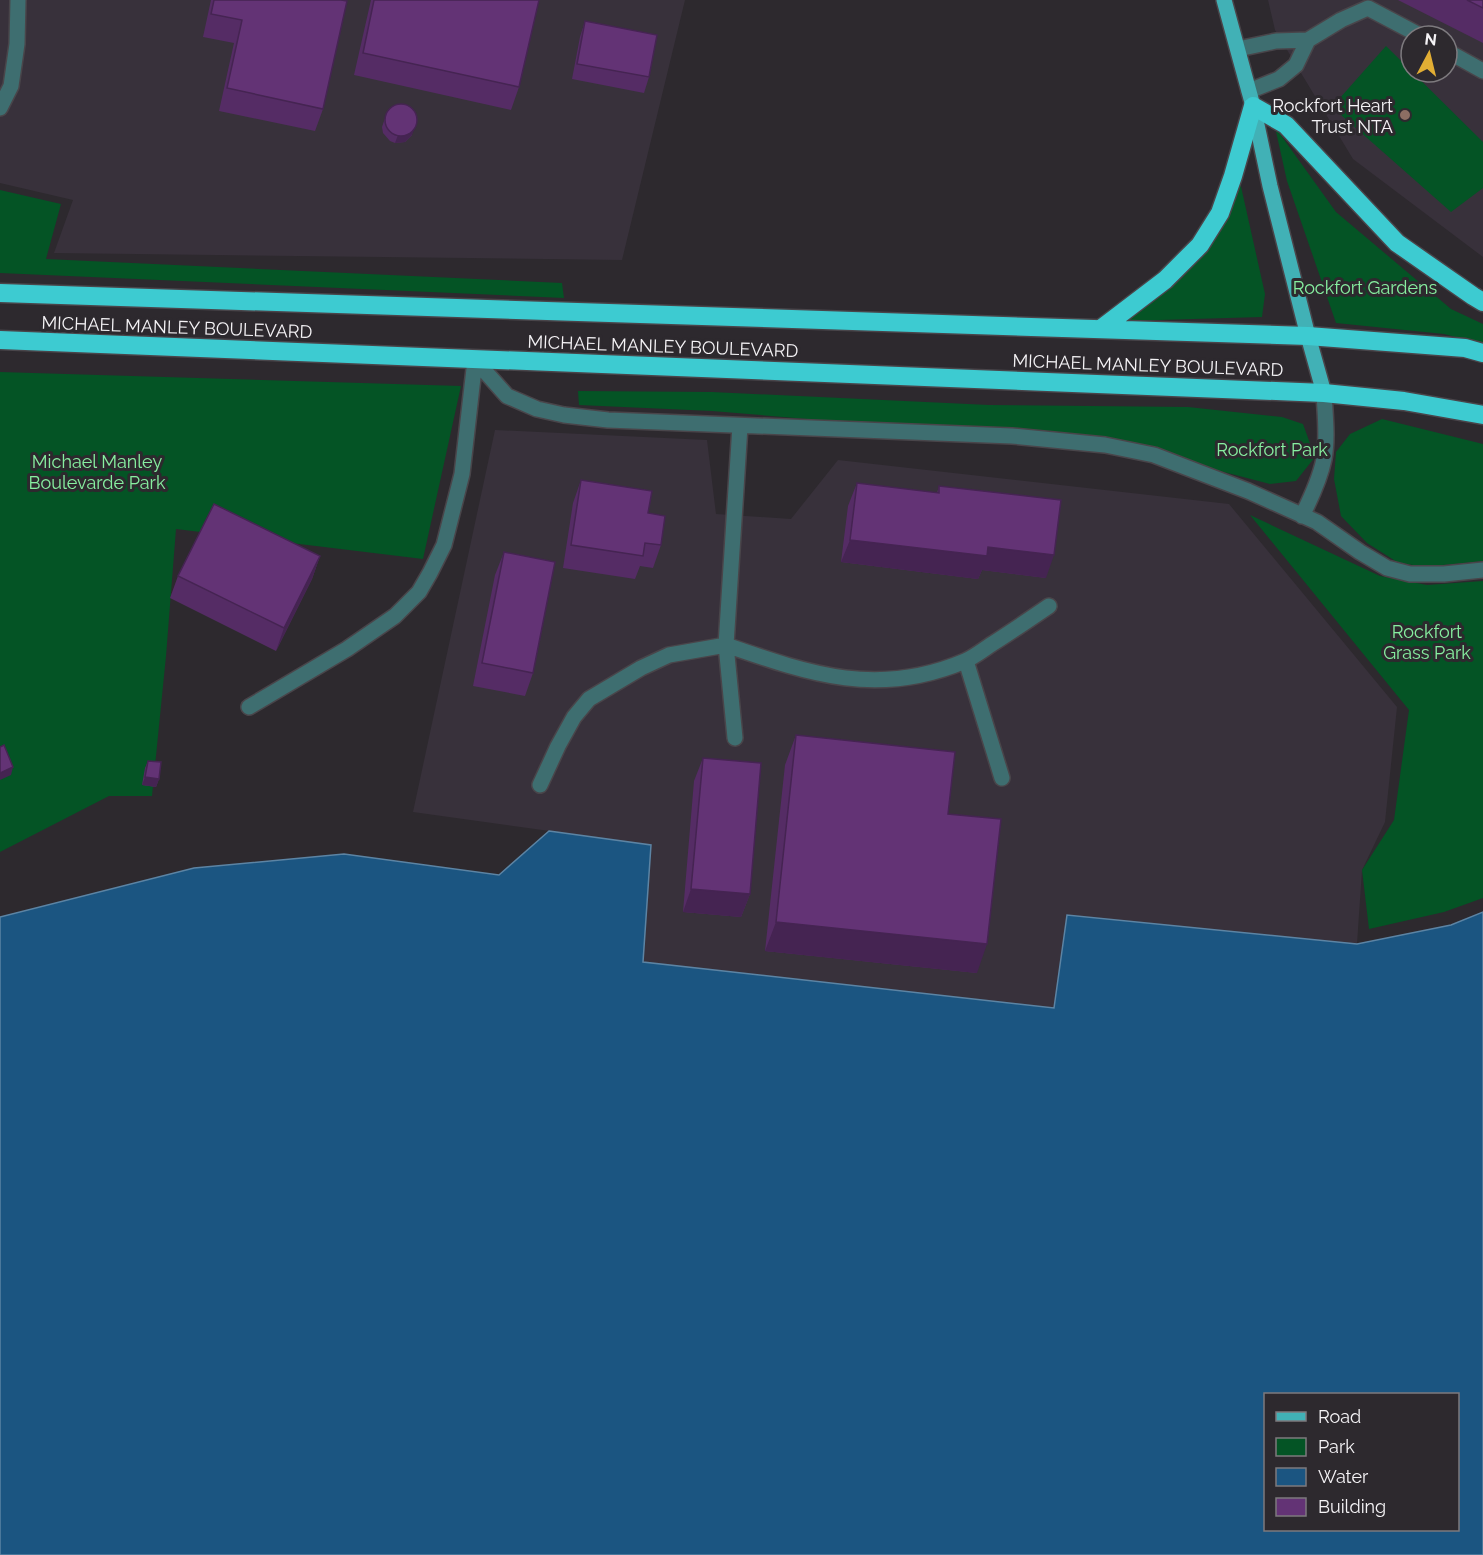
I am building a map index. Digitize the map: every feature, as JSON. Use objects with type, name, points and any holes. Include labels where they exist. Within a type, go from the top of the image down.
[{"type":"highway","points":[[1102,328],[1165,280],[1200,245],[1220,213],[1233,176],[1251,98],[1286,126],[1397,243],[1483,302]]},
{"type":"highway","name":"MICHAEL MANLEY BOULEVARD","points":[[0,293],[1308,336],[1465,348],[1483,353]]},
{"type":"highway","name":"MICHAEL MANLEY BOULEVARD","points":[[0,340],[1324,393],[1404,401],[1483,415]]},
{"type":"main road","points":[[1224,0],[1251,98],[1270,186],[1324,393]]},
{"type":"lane","points":[[0,108],[11,86],[17,44],[18,0]]},
{"type":"lane","points":[[1238,49],[1276,40],[1308,40],[1368,4],[1401,24]]},
{"type":"lane","points":[[1251,98],[1296,65],[1308,40]]},
{"type":"lane","points":[[1459,58],[1483,71]]},
{"type":"lane","points":[[475,360],[507,396],[537,410],[564,415],[609,420],[1012,436],[1105,445],[1154,455],[1248,491],[1317,522],[1387,568],[1410,574],[1444,574],[1483,570]]},
{"type":"lane","points":[[249,707],[347,649],[395,616],[419,592],[444,544],[462,474],[475,360]]},
{"type":"lane","points":[[1302,516],[1315,489],[1324,459],[1326,427],[1324,393]]},
{"type":"lane","points":[[735,738],[726,645],[740,426]]},
{"type":"lane","points":[[540,785],[574,717],[589,699],[641,668],[669,655],[726,645],[778,663],[842,679],[880,681],[916,677],[966,661],[1049,606]]},
{"type":"lane","points":[[966,661],[1002,778]]},
{"type":"shaded area","points":[[0,0],[685,0],[622,260],[54,253],[73,200],[0,183]]},
{"type":"shaded area","name":"Rockfort Heart Trust NTA","points":[[1268,0],[1483,0],[1483,257],[1353,159],[1275,30]]},
{"type":"shaded area","points":[[495,430],[707,440],[716,514],[791,519],[838,460],[1229,504],[1397,707],[1385,822],[1362,870],[1357,944],[1068,915],[1054,1008],[643,962],[651,845],[413,812]]},
{"type":"green space","points":[[1386,46],[1399,59],[1399,84],[1424,84],[1483,142],[1483,188],[1451,212],[1332,107]]},
{"type":"green space","name":"Rockfort Gardens","points":[[1275,127],[1336,212],[1451,309],[1483,324],[1483,344],[1444,334],[1336,323],[1287,181]]},
{"type":"green space","points":[[1240,182],[1265,294],[1262,317],[1125,321],[1183,277],[1214,240]]},
{"type":"green space","points":[[0,190],[61,204],[46,259],[562,283],[564,298],[0,273]]},
{"type":"green space","name":"Michael Manley Boulevarde Park","points":[[0,372],[461,386],[423,559],[176,529],[152,796],[109,796],[0,852]]},
{"type":"green space","name":"Rockfort Park","points":[[578,391],[712,392],[989,405],[1188,407],[1282,417],[1303,424],[1315,457],[1296,481],[1270,484],[1220,471],[1153,449],[990,429],[579,405]]},
{"type":"green space","points":[[1382,419],[1483,444],[1483,561],[1423,567],[1397,562],[1367,543],[1341,516],[1334,479],[1336,452],[1350,434]]},
{"type":"green space","name":"Rockfort Grass Park","points":[[1250,515],[1380,576],[1427,585],[1483,581],[1483,898],[1444,912],[1369,929],[1362,870],[1394,820],[1409,710]]},
{"type":"water","points":[[549,831],[651,845],[643,962],[1054,1008],[1067,915],[1357,944],[1451,925],[1483,912],[1483,1555],[0,1555],[0,917],[194,868],[344,854],[499,875]]},
{"type":"building","points":[[214,0],[347,1],[323,109],[227,88],[242,20],[211,14]]},
{"type":"building","points":[[374,0],[539,0],[519,87],[363,53]]},
{"type":"building","points":[[1467,0],[1483,0],[1483,8]]},
{"type":"building","points":[[585,21],[657,35],[649,77],[577,64]]},
{"type":"building","points":[[401,104],[412,109],[417,120],[412,131],[401,136],[390,131],[385,120],[390,109]]},
{"type":"building","points":[[581,480],[652,491],[648,513],[665,516],[661,545],[645,543],[643,556],[571,545]]},
{"type":"building","points":[[857,483],[939,493],[939,486],[1061,500],[1054,555],[988,547],[987,556],[850,540]]},
{"type":"building","points":[[214,504],[320,556],[284,628],[178,576]]},
{"type":"building","points":[[504,552],[555,562],[533,673],[482,663]]},
{"type":"building","points":[[796,735],[955,752],[948,814],[1001,819],[987,944],[776,922]]},
{"type":"building","points":[[4,745],[13,767],[0,773],[0,747]]},
{"type":"building","points":[[703,758],[761,763],[750,894],[691,889]]},
{"type":"building","points":[[148,761],[161,762],[159,779],[145,777]]},
{"type":"place","name":"Rockfort Heart Trust NTA","points":[[1405,115]]}]
